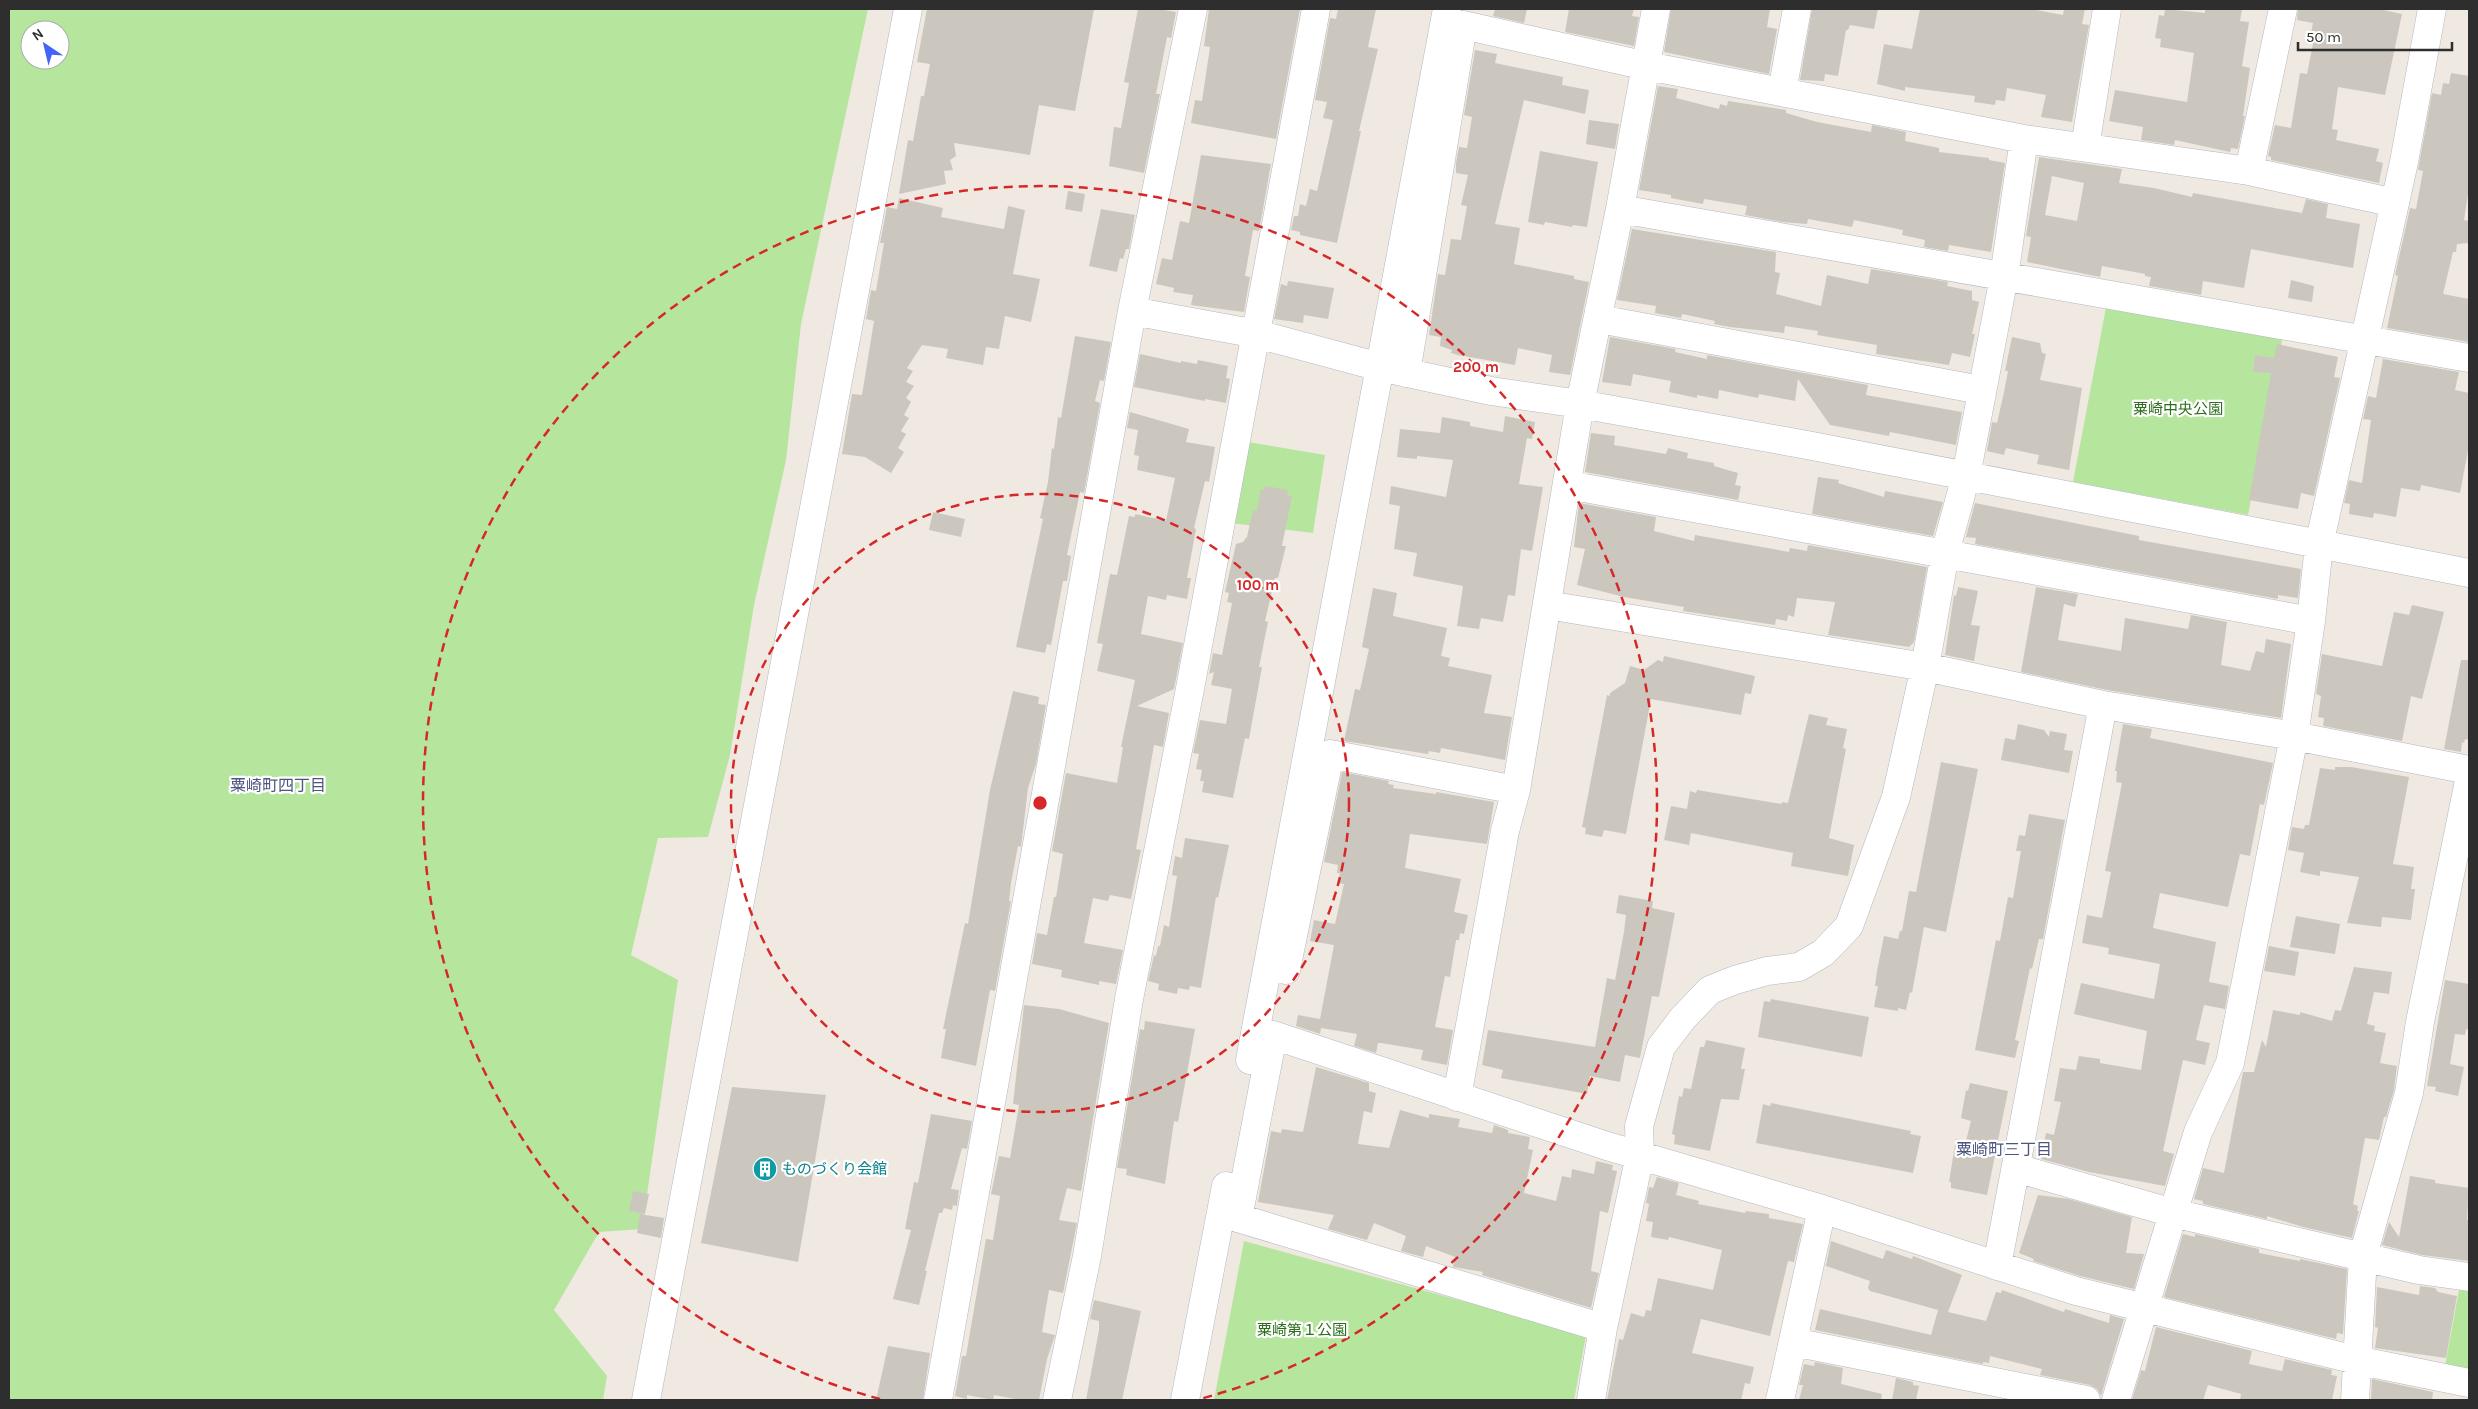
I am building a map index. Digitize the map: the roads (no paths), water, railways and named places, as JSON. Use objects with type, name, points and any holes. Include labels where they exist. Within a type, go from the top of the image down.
[{"type":"street","points":[[646,1400],[908,9]]},
{"type":"street","points":[[938,1400],[1132,311],[1193,9]]},
{"type":"street","points":[[1058,1400],[1086,1256],[1129,999],[1257,334],[1316,9]]},
{"type":"street","points":[[1457,1097],[1505,831],[1516,790],[1580,404],[1599,319],[1656,9]]},
{"type":"street","points":[[1782,92],[1797,9]]},
{"type":"street","points":[[2085,146],[2107,9]]},
{"type":"street","points":[[2250,171],[2283,9]]},
{"type":"street","points":[[2116,1400],[2198,1132],[2230,1063],[2294,736],[2311,621],[2319,545],[2395,203],[2432,9]]},
{"type":"street","points":[[1185,1400],[1393,370],[1459,14],[1647,66],[2024,140],[2085,146],[2250,171],[2395,203]]},
{"type":"street","points":[[1591,1400],[1603,1328],[1640,1155],[1639,1126],[1662,1048],[1683,1018],[1710,990],[1759,974],[1798,967],[1823,953],[1849,926],[1896,797],[1925,667],[1945,553],[1966,476],[2004,277],[2024,140]]},
{"type":"street","points":[[1620,209],[2004,277],[2366,338],[2469,358]]},
{"type":"street","points":[[1132,311],[1257,334],[1393,370],[1491,391],[1580,404],[1806,444],[2469,573]]},
{"type":"street","points":[[1599,319],[1981,390]]},
{"type":"street","points":[[1568,485],[2311,621]]},
{"type":"street","points":[[1547,605],[1925,667],[2104,705],[2294,736],[2469,770]]},
{"type":"street","points":[[1997,1266],[2104,705]]},
{"type":"street","points":[[1516,790],[1330,754],[1238,1218],[1603,1328]]},
{"type":"street","points":[[2355,1400],[2363,1256],[2409,1093],[2420,1022],[2469,781]]},
{"type":"street","points":[[1273,1035],[1457,1097],[1640,1155],[1822,1209],[2076,1291],[2356,1360],[2469,1383]]},
{"type":"street","points":[[2016,1168],[2173,1213],[2419,1270],[2469,1277]]},
{"type":"street","points":[[1780,1400],[1822,1209]]},
{"type":"street","points":[[1793,1342],[2086,1400]]},
{"type":"place","name":"ものづくり会館","points":[[765,1169]]},
{"type":"district","name":"粟崎町四丁目","points":[[278,785]]},
{"type":"district","name":"粟崎町三丁目","points":[[2004,1149]]},
{"type":"park label","name":"粟崎中央公園","points":[[2178,409]]},
{"type":"park label","name":"粟崎第１公園","points":[[1302,1330]]}]
